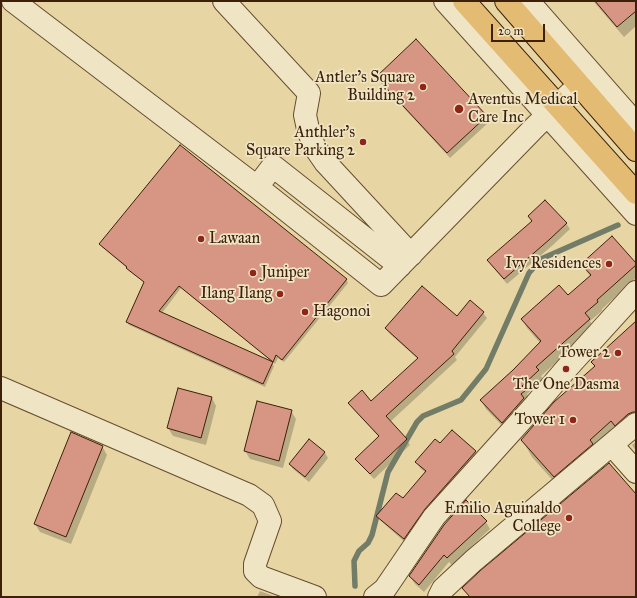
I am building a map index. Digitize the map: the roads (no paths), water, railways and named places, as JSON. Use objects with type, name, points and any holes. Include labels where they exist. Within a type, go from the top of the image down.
[{"type":"main road","points":[[464,1],[552,110],[636,193]]},
{"type":"main road","points":[[506,1],[636,150]]},
{"type":"street","points":[[13,1],[257,187],[381,285],[552,110],[579,85]]},
{"type":"street","points":[[224,1],[308,93],[306,115],[308,129],[314,146],[325,162],[406,260]]},
{"type":"street","points":[[445,1],[552,110],[636,214]]},
{"type":"street","points":[[528,1],[636,124]]},
{"type":"street","points":[[606,338],[636,292]]},
{"type":"street","points":[[376,597],[385,589],[434,517],[606,338],[636,311]]},
{"type":"street","points":[[1,388],[249,495],[263,505],[270,521],[255,564],[255,571],[261,577],[315,597]]},
{"type":"street","points":[[444,594],[473,561],[636,424]]},
{"type":"street","points":[[612,445],[636,472]]},
{"type":"waterway","points":[[355,586],[354,561],[359,551],[368,543],[372,535],[388,472],[417,422],[423,416],[461,400],[486,369],[529,273],[541,259],[618,225]]},
{"type":"place","name":"Antler's Square Building 2","points":[[423,87]]},
{"type":"place","name":"Aventus Medical Care Inc","points":[[459,109]]},
{"type":"place","name":"Anthler's Square Parking 2","points":[[363,142]]},
{"type":"place","name":"Lawaan","points":[[201,239]]},
{"type":"place","name":"Ivy Residences","points":[[609,264]]},
{"type":"place","name":"Juniper","points":[[253,273]]},
{"type":"place","name":"Ilang Ilang","points":[[280,294]]},
{"type":"place","name":"Hagonoi","points":[[305,312]]},
{"type":"place","name":"Tower 2","points":[[618,353]]},
{"type":"place","name":"The One Dasma","points":[[566,369]]},
{"type":"place","name":"Tower 1","points":[[573,420]]},
{"type":"place","name":"Emilio Aguinaldo College","points":[[569,518]]}]
